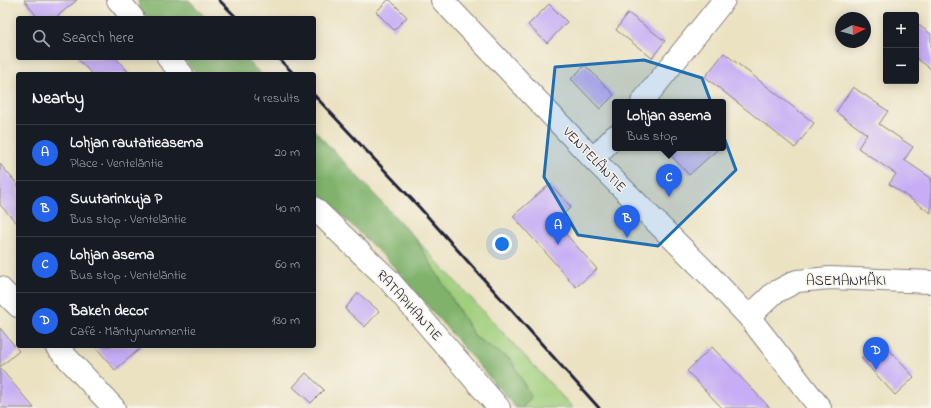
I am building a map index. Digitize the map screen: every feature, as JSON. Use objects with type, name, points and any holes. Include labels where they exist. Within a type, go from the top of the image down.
[{"type":"street","points":[[118,0],[131,16]]},
{"type":"street","name":"VENTELÄNTIE","points":[[442,0],[593,159],[749,317],[820,408]]},
{"type":"street","points":[[644,99],[724,0]]},
{"type":"street","points":[[170,60],[180,72]]},
{"type":"street","points":[[593,159],[612,139]]},
{"type":"street","name":"RATAPIHANTIE","points":[[316,210],[388,278],[499,408]]},
{"type":"street","name":"ASEMANMÄKI","points":[[749,317],[774,293],[797,281],[830,278],[931,282]]},
{"type":"street","points":[[0,288],[16,304]]},
{"type":"street","points":[[58,348],[114,408]]},
{"type":"highlighted area","points":[[644,60],[702,78],[736,170],[658,246],[578,235],[544,177],[555,67]]},
{"type":"green space","points":[[138,0],[189,0],[204,16],[146,16],[140,9]]},
{"type":"green space","points":[[184,60],[247,60],[259,72],[195,72]]},
{"type":"green space","points":[[316,132],[416,239],[475,337],[511,360],[531,397],[522,408],[516,408],[388,260],[316,191]]},
{"type":"green space","points":[[416,239],[573,408],[522,408],[531,397],[511,360],[475,337]]},
{"type":"building","points":[[24,0],[77,0],[57,16],[36,16]]},
{"type":"building","points":[[388,0],[390,0],[407,17],[394,30],[376,12]]},
{"type":"building","points":[[549,4],[567,22],[547,43],[528,25]]},
{"type":"building","points":[[628,13],[665,41],[652,58],[616,30]]},
{"type":"building","points":[[919,25],[931,34],[931,69],[919,60]]},
{"type":"building","points":[[724,53],[814,123],[795,148],[705,77]]},
{"type":"building","points":[[79,60],[118,60],[128,72],[90,72]]},
{"type":"building","points":[[585,65],[614,95],[600,109],[571,79]]},
{"type":"building","points":[[853,87],[888,111],[879,124],[913,147],[904,160],[931,178],[931,213],[889,184],[896,174],[858,148],[867,134],[836,112]]},
{"type":"building","points":[[667,151],[716,151],[689,175]]},
{"type":"building","points":[[0,164],[16,183],[16,222],[0,205]]},
{"type":"building","points":[[550,184],[571,207],[555,222],[597,269],[576,287],[513,216]]},
{"type":"building","points":[[358,293],[379,311],[365,327],[345,309]]},
{"type":"building","points":[[0,328],[19,351],[0,367]]},
{"type":"building","points":[[880,340],[914,377],[895,395],[861,358]]},
{"type":"building","points":[[712,347],[770,408],[722,408],[687,371]]},
{"type":"building","points":[[97,348],[141,348],[115,370]]},
{"type":"building","points":[[0,368],[34,408],[0,408]]},
{"type":"building","points":[[306,373],[324,390],[311,403],[293,387]]},
{"type":"railway","points":[[219,0],[235,16]]},
{"type":"railway","points":[[280,60],[292,72]]},
{"type":"railway","points":[[316,97],[420,208],[599,408]]},
{"type":"place","name":"Lohjan asema","points":[[669,197]]},
{"type":"place","name":"Suutarinkuja P","points":[[627,238]]},
{"type":"place","name":"Lohjan rautatieasema","points":[[558,245]]},
{"type":"place","name":"Bake'n decor","points":[[876,370]]}]
